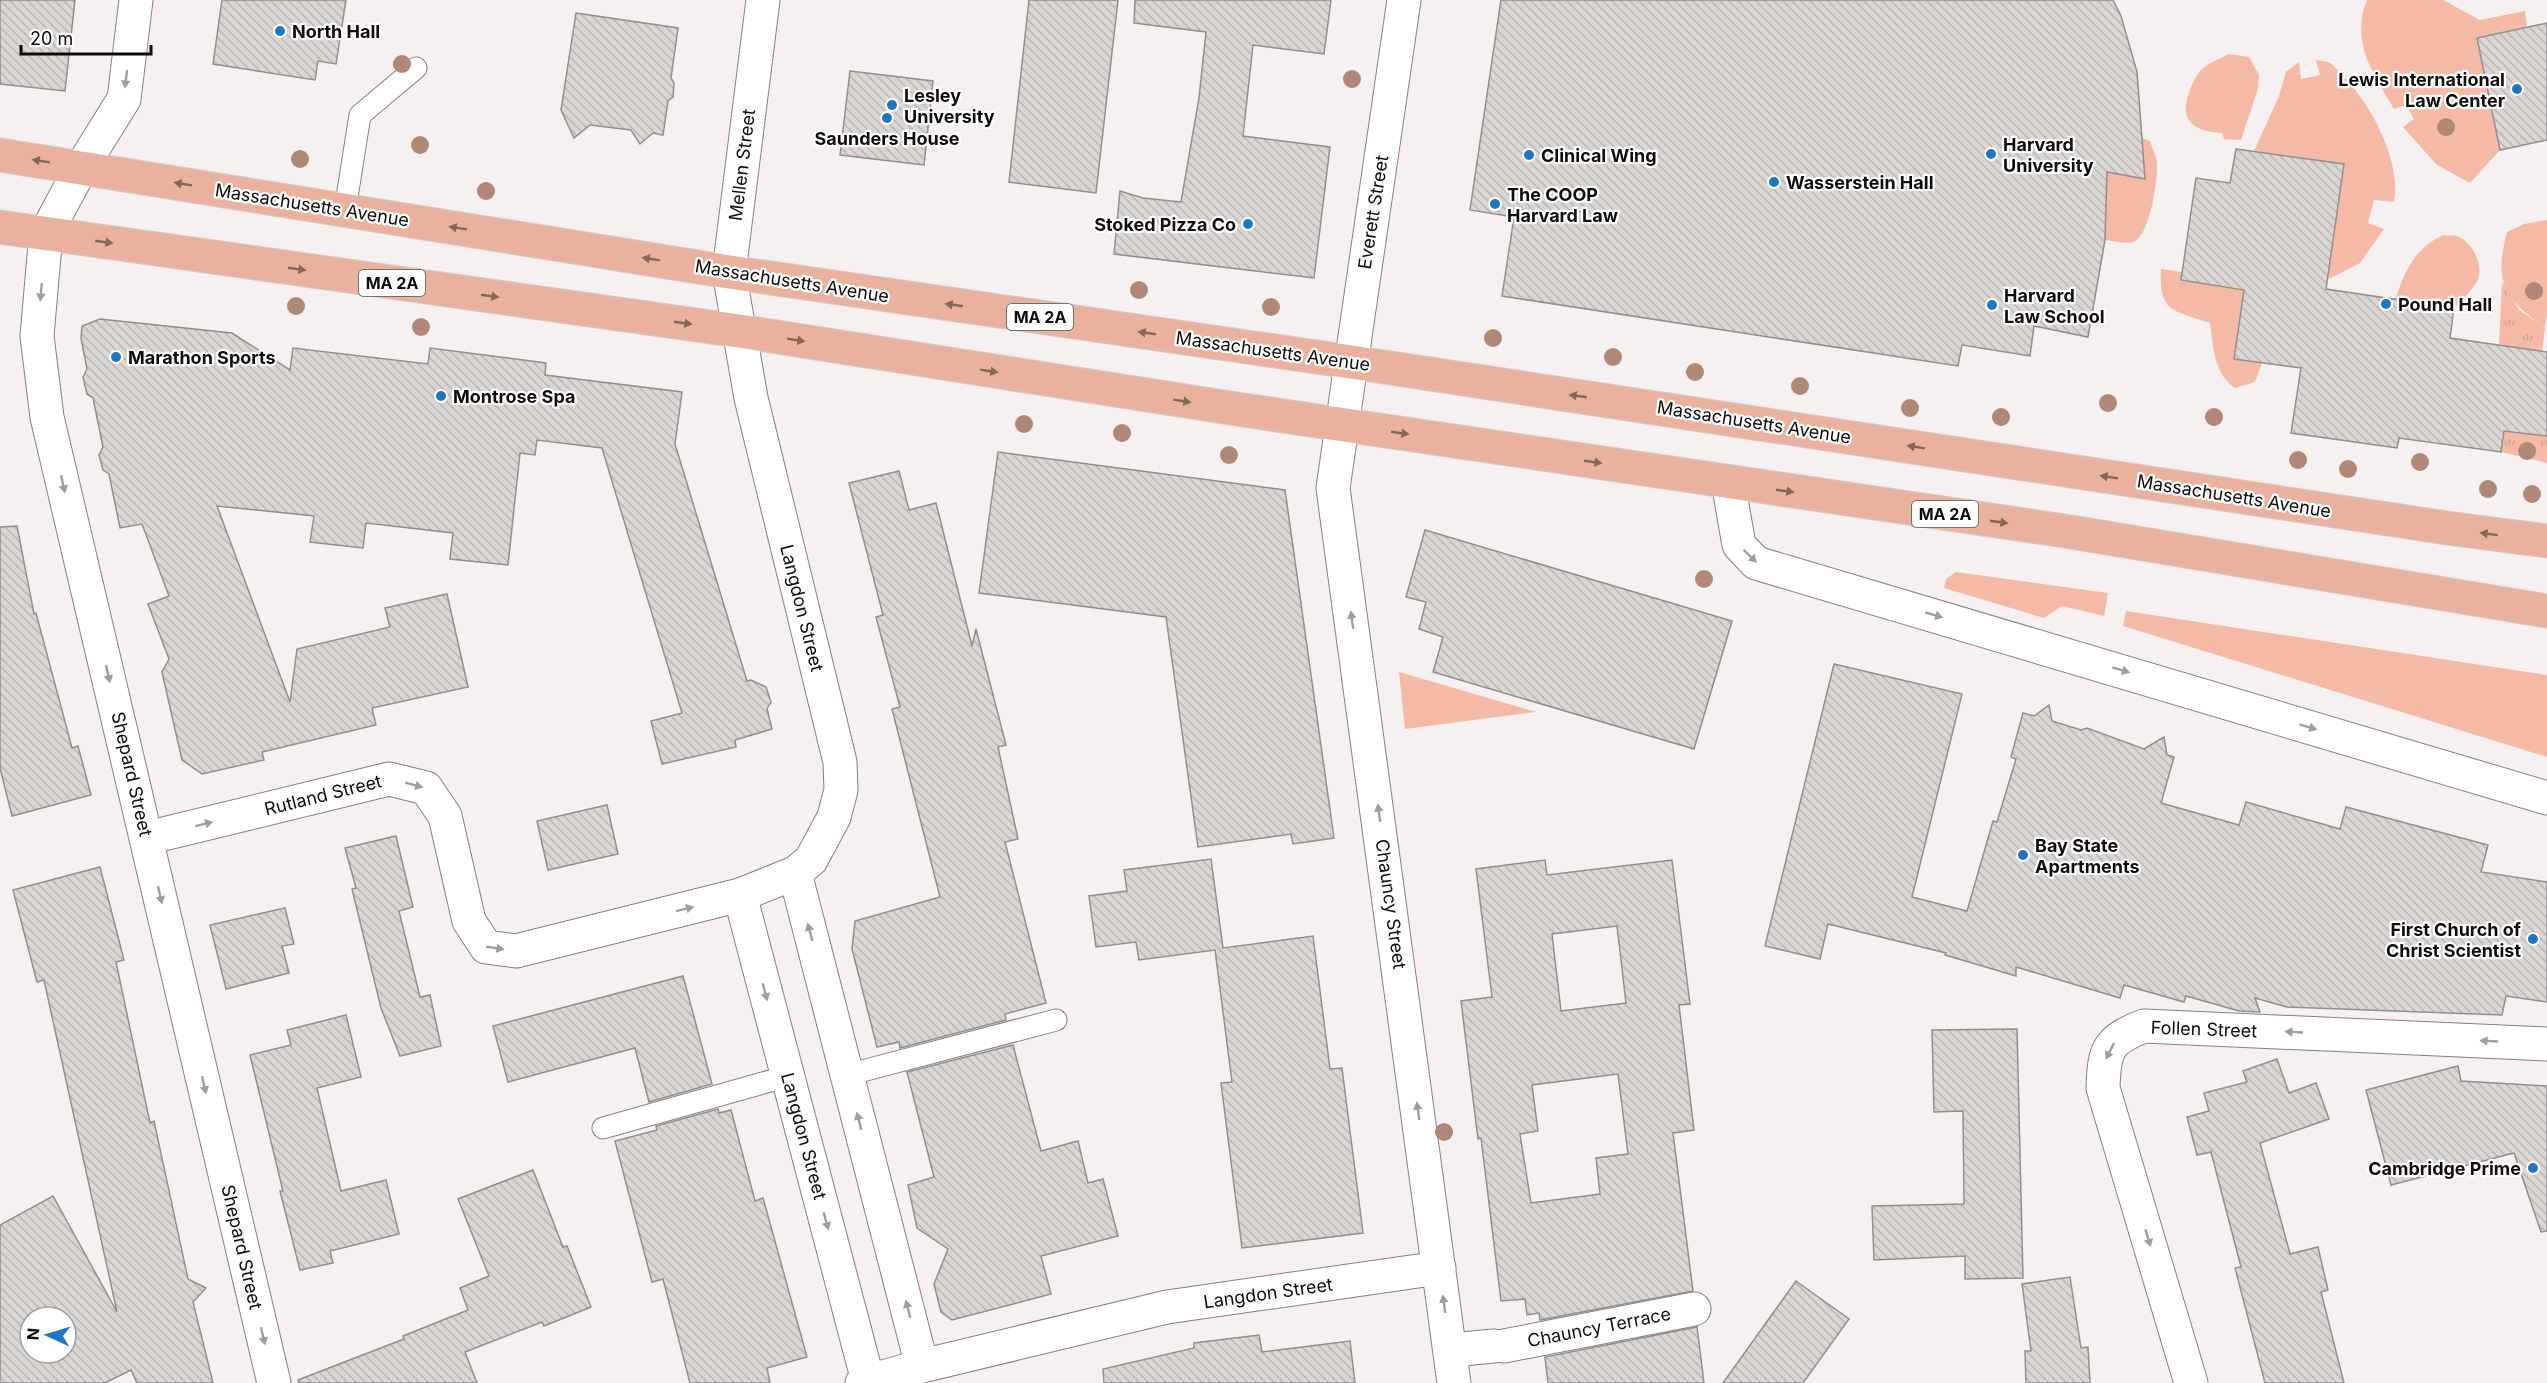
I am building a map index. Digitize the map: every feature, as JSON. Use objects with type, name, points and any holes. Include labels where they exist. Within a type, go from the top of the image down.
[{"type":"main road","name":"Massachusetts Avenue","points":[[0,155],[729,272],[1351,362],[2447,528],[2547,541]]},
{"type":"main road","name":"MA 2A","points":[[0,227],[739,331],[1027,378],[2076,533],[2547,611]]},
{"type":"street","name":"Shepard Street","points":[[136,0],[124,99],[81,168],[46,233],[37,336],[47,417],[274,1383]]},
{"type":"street","name":"Mellen Street","points":[[739,331],[729,272],[763,0]]},
{"type":"street","name":"Everett Street","points":[[1342,425],[1404,0]]},
{"type":"street","name":"Langdon Street","points":[[739,331],[751,398],[840,762],[841,790],[834,817],[811,860],[795,873],[740,895],[865,1382],[922,1366],[1167,1308],[1439,1268]]},
{"type":"street","name":"Chauncy Street","points":[[1342,425],[1333,488],[1454,1383]]},
{"type":"street","points":[[1728,482],[1739,545],[1756,563],[2547,798]]},
{"type":"street","name":"Rutland Street","points":[[147,838],[389,779],[426,788],[445,816],[469,921],[486,947],[516,951],[740,895]]},
{"type":"street","points":[[795,873],[922,1366]]},
{"type":"street","name":"Follen Street","points":[[2191,1383],[2103,1088],[2103,1068],[2108,1050],[2120,1035],[2144,1026],[2547,1044]]},
{"type":"street","name":"Chauncy Terrace","points":[[1450,1350],[1499,1346],[1694,1309]]},
{"type":"lane","points":[[345,210],[360,115],[416,68]]},
{"type":"lane","points":[[847,1075],[1056,1020]]},
{"type":"lane","points":[[603,1128],[788,1076]]},
{"type":"green space","points":[[2367,0],[2443,0],[2480,20],[2525,11],[2527,27],[2477,39],[2500,150],[2470,183],[2437,165],[2403,127],[2414,119],[2406,105],[2394,109],[2366,57],[2361,30],[2362,15]]},
{"type":"green space","points":[[2229,54],[2249,57],[2259,75],[2258,89],[2241,140],[2224,139],[2222,133],[2197,127],[2191,123],[2186,111],[2189,92],[2198,73],[2210,63]]},
{"type":"green space","points":[[2316,60],[2328,62],[2335,67],[2354,88],[2374,118],[2389,152],[2395,186],[2394,202],[2374,200],[2368,223],[2384,229],[2360,263],[2333,277],[2295,291],[2329,267],[2344,164],[2254,151],[2279,96],[2286,72],[2299,62],[2301,79],[2320,75]]},
{"type":"green space","points":[[2142,138],[2150,141],[2157,164],[2152,207],[2148,219],[2139,238],[2133,242],[2105,240],[2107,172],[2140,178]]},
{"type":"green space","points":[[2547,220],[2545,327],[2511,298],[2502,277],[2502,264],[2507,232],[2524,224]]},
{"type":"green space","points":[[2443,235],[2463,239],[2476,256],[2480,270],[2479,277],[2469,293],[2454,308],[2395,300],[2412,262],[2425,247]]},
{"type":"green space","points":[[2161,269],[2182,272],[2181,280],[2244,290],[2262,363],[2255,382],[2235,388],[2222,375],[2216,359],[2210,323],[2171,308],[2162,294]]},
{"type":"green space","points":[[2502,282],[2519,310],[2545,327],[2532,434],[2547,436],[2547,463],[2501,452],[2516,348],[2499,344]]},
{"type":"green space","points":[[1956,572],[2108,593],[2104,616],[2062,606],[2044,618],[1944,588],[1946,579]]},
{"type":"green space","points":[[2126,611],[2547,675],[2547,757],[2123,626]]},
{"type":"green space","points":[[1399,672],[1536,712],[1405,729]]},
{"type":"building","points":[[0,0],[75,0],[65,91],[0,84]]},
{"type":"building","name":"North Hall","points":[[222,0],[346,0],[336,64],[318,61],[315,80],[213,64]]},
{"type":"building","points":[[1029,0],[1118,0],[1096,193],[1009,182]]},
{"type":"building","points":[[1135,0],[1331,0],[1324,54],[1253,45],[1243,136],[1330,147],[1314,278],[1114,254],[1120,191],[1143,198],[1181,202],[1199,98],[1206,32],[1134,23]]},
{"type":"building","points":[[1501,0],[2113,0],[2121,16],[2137,72],[2145,179],[2107,172],[2105,240],[2088,337],[2034,326],[2030,356],[1962,345],[1958,366],[1502,296],[1514,217],[1470,210]]},
{"type":"building","points":[[576,13],[678,28],[671,78],[674,83],[673,97],[668,101],[663,135],[653,133],[640,144],[631,130],[590,125],[574,138],[561,110]]},
{"type":"building","name":"Lewis International Law Center","points":[[2547,23],[2547,140],[2500,150],[2477,38]]},
{"type":"building","name":"Saunders House","points":[[850,71],[933,81],[924,165],[840,155]]},
{"type":"building","name":"Pound Hall","points":[[2236,149],[2344,164],[2326,289],[2454,308],[2450,338],[2547,352],[2547,436],[2504,431],[2501,452],[2399,438],[2397,448],[2291,433],[2301,368],[2234,359],[2244,290],[2181,280],[2196,178],[2230,183]]},
{"type":"building","points":[[100,319],[232,333],[290,370],[293,348],[428,364],[430,348],[546,363],[545,375],[682,392],[675,444],[747,681],[751,680],[766,687],[771,702],[767,709],[772,729],[735,740],[736,747],[662,764],[651,721],[682,713],[602,448],[537,440],[535,455],[520,453],[508,565],[450,559],[453,533],[366,523],[363,548],[310,542],[314,516],[217,506],[290,702],[297,649],[390,627],[385,608],[447,594],[468,687],[372,708],[376,725],[262,752],[264,760],[202,774],[182,760],[162,672],[169,659],[148,604],[169,596],[142,524],[120,528],[109,474],[103,470],[99,455],[103,447],[93,398],[87,394],[83,377],[87,369],[81,338],[82,326]]},
{"type":"building","points":[[998,452],[1285,490],[1334,838],[1293,844],[1291,834],[1198,847],[1166,617],[979,593]]},
{"type":"building","points":[[899,471],[909,510],[936,503],[972,646],[976,629],[1006,745],[998,747],[1018,839],[1005,842],[1046,1003],[1005,1014],[1006,1020],[900,1048],[899,1042],[877,1047],[852,949],[855,921],[940,897],[892,709],[900,707],[876,617],[883,615],[849,483]]},
{"type":"building","points":[[17,526],[34,614],[36,613],[72,748],[78,746],[91,795],[12,816],[0,768],[0,527]]},
{"type":"building","points":[[1425,530],[1732,621],[1694,749],[1433,672],[1443,637],[1419,629],[1426,602],[1406,597]]},
{"type":"building","points":[[1834,664],[1962,694],[1912,897],[1967,911],[1993,821],[1997,822],[2016,759],[2011,757],[2023,713],[2034,716],[2049,705],[2052,721],[2081,730],[2087,728],[2144,749],[2164,737],[2167,755],[2174,757],[2161,803],[2239,825],[2246,802],[2340,829],[2346,807],[2488,845],[2481,872],[2547,882],[2547,1002],[2506,996],[2502,1015],[2287,1007],[2255,998],[2260,1012],[2239,1011],[2186,996],[2184,1002],[2124,985],[2120,998],[2016,967],[2016,976],[1945,955],[1946,953],[1828,924],[1820,959],[1765,946]]},
{"type":"building","points":[[607,805],[618,854],[548,870],[537,821]]},
{"type":"building","points":[[396,836],[413,907],[399,911],[420,997],[430,995],[441,1046],[400,1056],[381,1008],[352,889],[356,888],[345,848]]},
{"type":"building","points":[[1211,859],[1223,948],[1313,936],[1330,1069],[1342,1068],[1363,1233],[1242,1248],[1221,1083],[1232,1082],[1215,950],[1139,960],[1136,942],[1096,947],[1089,896],[1127,891],[1124,870]]},
{"type":"building","points":[[1545,860],[1547,875],[1672,860],[1690,1004],[1679,1005],[1694,1130],[1673,1133],[1693,1291],[1540,1320],[1539,1313],[1527,1315],[1525,1299],[1501,1301],[1461,1001],[1492,997],[1476,869]],"holes":[[[1617,926],[1626,1003],[1561,1011],[1552,934]],[[1618,1074],[1628,1154],[1596,1158],[1600,1194],[1531,1203],[1520,1134],[1538,1131],[1532,1085]]]},
{"type":"building","points":[[100,867],[124,960],[116,962],[150,1123],[154,1121],[188,1279],[206,1288],[193,1302],[213,1383],[137,1383],[131,1370],[105,1383],[0,1383],[0,1225],[53,1196],[117,1312],[44,980],[37,982],[13,890]]},
{"type":"building","points":[[285,908],[294,944],[282,946],[289,973],[226,989],[210,925]]},
{"type":"building","points":[[683,976],[712,1084],[649,1102],[635,1048],[508,1082],[493,1026]]},
{"type":"building","points":[[346,1015],[361,1077],[317,1088],[341,1191],[386,1180],[399,1234],[330,1251],[333,1263],[300,1270],[250,1055],[291,1045],[287,1030]]},
{"type":"building","points":[[2017,1029],[2023,1278],[1965,1279],[1965,1256],[1874,1260],[1872,1206],[1964,1204],[1963,1111],[1934,1112],[1932,1030]]},
{"type":"building","points":[[1013,1045],[1041,1151],[1078,1141],[1088,1183],[1103,1179],[1118,1236],[1041,1256],[1051,1294],[952,1320],[941,1312],[934,1284],[948,1249],[917,1228],[908,1185],[934,1177],[907,1072]]},
{"type":"building","points":[[2277,1059],[2289,1093],[2316,1083],[2329,1119],[2260,1143],[2290,1254],[2318,1247],[2328,1290],[2321,1292],[2344,1383],[2265,1383],[2235,1268],[2241,1267],[2211,1152],[2197,1155],[2187,1117],[2209,1111],[2204,1093],[2247,1082],[2243,1071]]},
{"type":"building","points":[[2458,1066],[2461,1081],[2547,1086],[2547,1231],[2541,1232],[2514,1153],[2391,1185],[2366,1090]]},
{"type":"building","points":[[718,1109],[719,1113],[731,1110],[755,1201],[763,1198],[807,1357],[767,1368],[770,1383],[690,1383],[663,1279],[652,1282],[615,1141],[657,1130],[656,1126]]},
{"type":"building","points":[[533,1170],[563,1247],[567,1246],[591,1307],[544,1326],[542,1322],[465,1352],[477,1383],[299,1383],[298,1380],[404,1339],[403,1336],[468,1310],[460,1288],[489,1276],[458,1199]]},
{"type":"building","points":[[2070,1277],[2081,1348],[2088,1347],[2090,1383],[2026,1383],[2025,1351],[2031,1351],[2022,1284]]},
{"type":"building","points":[[1796,1281],[1849,1319],[1803,1383],[1723,1383]]},
{"type":"building","points":[[1697,1327],[1704,1383],[1548,1383],[1545,1357]]},
{"type":"building","points":[[1259,1335],[1262,1352],[1350,1341],[1355,1383],[1104,1383],[1103,1369],[1194,1348],[1194,1343]]},
{"type":"place","name":"North Hall","points":[[280,31]]},
{"type":"place","name":"Lewis International Law Center","points":[[2517,89]]},
{"type":"place","name":"Lesley University","points":[[892,105]]},
{"type":"place","name":"Saunders House","points":[[887,118]]},
{"type":"place","name":"Harvard University","points":[[1991,154]]},
{"type":"place","name":"Clinical Wing","points":[[1529,155]]},
{"type":"place","name":"Wasserstein Hall","points":[[1774,182]]},
{"type":"place","name":"The COOP Harvard Law","points":[[1495,204]]},
{"type":"place","name":"Stoked Pizza Co","points":[[1248,224]]},
{"type":"place","name":"Pound Hall","points":[[2386,304]]},
{"type":"place","name":"Harvard Law School","points":[[1992,305]]},
{"type":"place","name":"Marathon Sports","points":[[116,357]]},
{"type":"place","name":"Montrose Spa","points":[[441,396]]},
{"type":"place","name":"Bay State Apartments","points":[[2023,855]]},
{"type":"place","name":"First Church of Christ Scientist","points":[[2533,939]]},
{"type":"place","name":"Cambridge Prime","points":[[2533,1168]]}]
